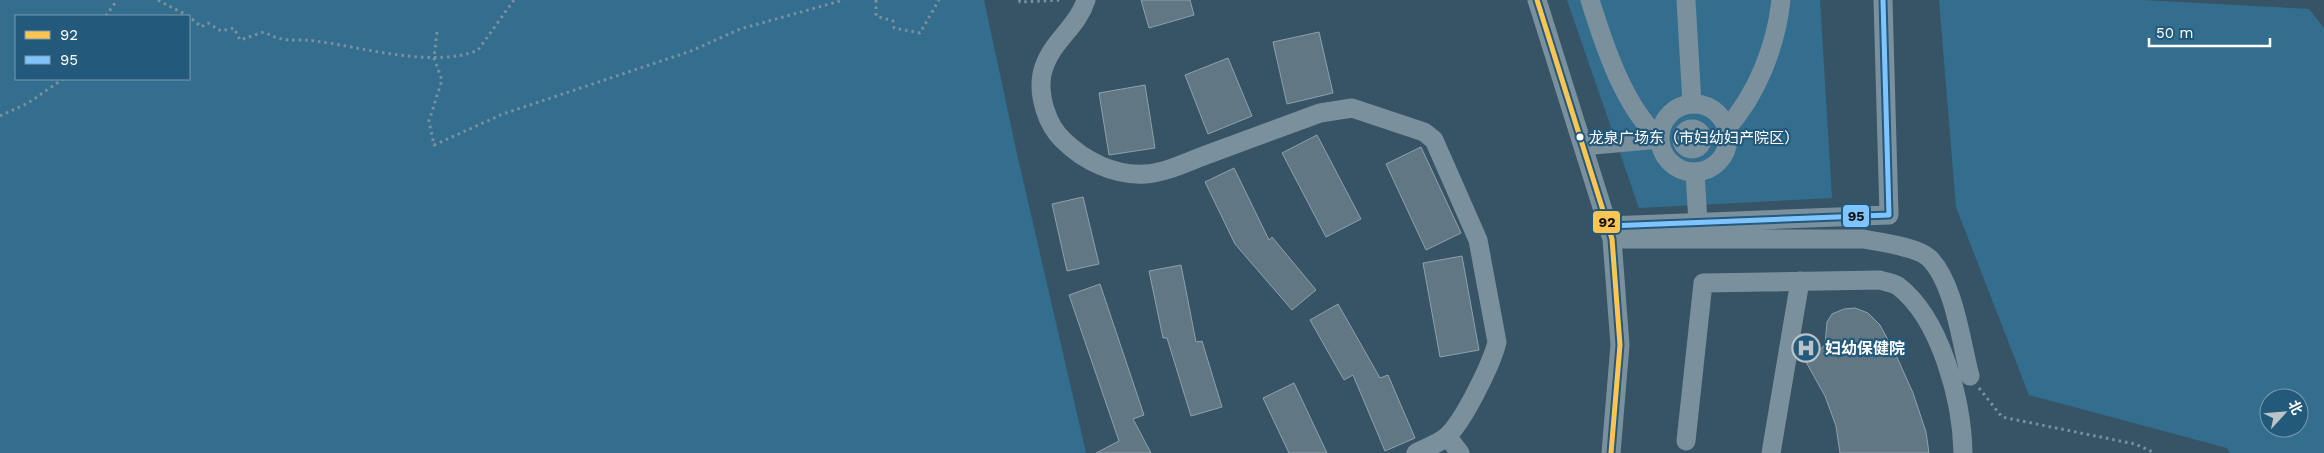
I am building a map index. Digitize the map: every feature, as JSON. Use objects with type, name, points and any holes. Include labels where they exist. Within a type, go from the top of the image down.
[{"type":"street","points":[[1086,0],[1076,21],[1048,54],[1042,75],[1042,100],[1048,117],[1059,137],[1074,151],[1098,165],[1124,174],[1146,174],[1175,166],[1320,112],[1336,109],[1352,108],[1424,132],[1434,140],[1478,240],[1497,342],[1494,356],[1469,405],[1447,436],[1416,453]]},
{"type":"street","points":[[1537,0],[1610,233],[1620,346],[1611,453]]},
{"type":"street","points":[[1590,0],[1609,54],[1625,88],[1647,128],[1660,139]]},
{"type":"street","points":[[1686,0],[1692,104]]},
{"type":"street","points":[[1726,129],[1742,112],[1769,55],[1781,0]]},
{"type":"street","points":[[1610,233],[1698,223],[1889,215],[1882,0]]},
{"type":"street","points":[[1692,104],[1711,109],[1718,115],[1726,129],[1727,141],[1721,158],[1706,170],[1695,172],[1678,168],[1670,162],[1664,154],[1660,139],[1662,125],[1668,116],[1675,110],[1692,104]]},
{"type":"street","points":[[1582,146],[1660,139]]},
{"type":"street","points":[[1695,172],[1698,223]]},
{"type":"street","points":[[1610,233],[1863,239],[1903,247],[1928,257],[1941,276],[1949,292],[1970,376]]},
{"type":"street","points":[[1686,441],[1703,284],[1880,280],[1896,285],[1917,306],[1935,334],[1944,358],[1956,403],[1963,453]]},
{"type":"street","points":[[1770,453],[1800,281]]},
{"type":"street","points":[[1447,436],[1460,453]]},
{"type":"path","points":[[107,15],[117,0]]},
{"type":"path","points":[[158,0],[174,10],[187,15]]},
{"type":"path","points":[[190,16],[201,27],[208,23],[221,31],[234,28],[240,40],[264,32],[285,41],[314,41],[370,51],[434,58],[478,50],[514,0]]},
{"type":"path","points":[[437,32],[434,58],[442,80],[429,121],[434,145],[503,114],[691,51],[740,29],[844,0]]},
{"type":"path","points":[[876,0],[876,16],[892,21],[894,28],[920,33],[939,0]]},
{"type":"path","points":[[1019,0],[1020,2],[1063,0]]},
{"type":"path","points":[[0,116],[28,103],[62,80]]},
{"type":"path","points":[[1970,376],[2002,417],[2135,444],[2155,453]]},
{"type":"shaded area","points":[[0,0],[984,0],[1017,154],[1086,453],[0,453]]},
{"type":"shaded area","points":[[1567,0],[1820,0],[1832,198],[1639,208]]},
{"type":"shaded area","points":[[1939,0],[2142,0],[2309,9],[2324,28],[2324,453],[2230,453],[2227,448],[2029,395],[1956,207]]},
{"type":"building","points":[[1141,0],[1190,0],[1194,15],[1149,28]]},
{"type":"building","points":[[1319,32],[1333,93],[1287,104],[1273,42]]},
{"type":"building","points":[[1228,58],[1252,116],[1208,134],[1185,75]]},
{"type":"building","points":[[1145,85],[1155,148],[1109,155],[1099,93]]},
{"type":"building","points":[[1317,135],[1361,219],[1326,237],[1282,153]]},
{"type":"building","points":[[1421,147],[1461,233],[1426,250],[1386,164]]},
{"type":"building","points":[[1234,168],[1269,240],[1272,237],[1316,290],[1292,310],[1235,244],[1205,182]]},
{"type":"building","points":[[1083,197],[1099,264],[1067,271],[1052,204]]},
{"type":"building","points":[[1462,256],[1479,350],[1440,357],[1423,263]]},
{"type":"building","points":[[1181,265],[1196,342],[1202,341],[1222,407],[1191,416],[1167,338],[1163,338],[1149,271]]},
{"type":"building","points":[[1100,284],[1144,415],[1133,419],[1151,453],[1096,453],[1119,441],[1069,295]]},
{"type":"building","points":[[1338,304],[1380,378],[1388,375],[1415,438],[1385,451],[1353,375],[1344,380],[1310,320]]},
{"type":"building","points":[[1855,308],[1868,313],[1880,325],[1896,355],[1913,393],[1926,432],[1929,453],[1840,453],[1836,426],[1825,396],[1806,362],[1825,345],[1827,322],[1832,314],[1844,309]]},
{"type":"building","points":[[1294,383],[1327,453],[1289,453],[1263,398]]},
{"type":"transit line","name":"92","points":[[1537,0],[1612,239],[1620,345],[1611,453]]},
{"type":"transit line","name":"95","points":[[1608,226],[1889,215],[1883,0]]},
{"type":"place","name":"龙泉广场东（市妇幼妇产院区）","points":[[1580,137]]},
{"type":"place","name":"妇幼保健院","points":[[1806,348]]}]
